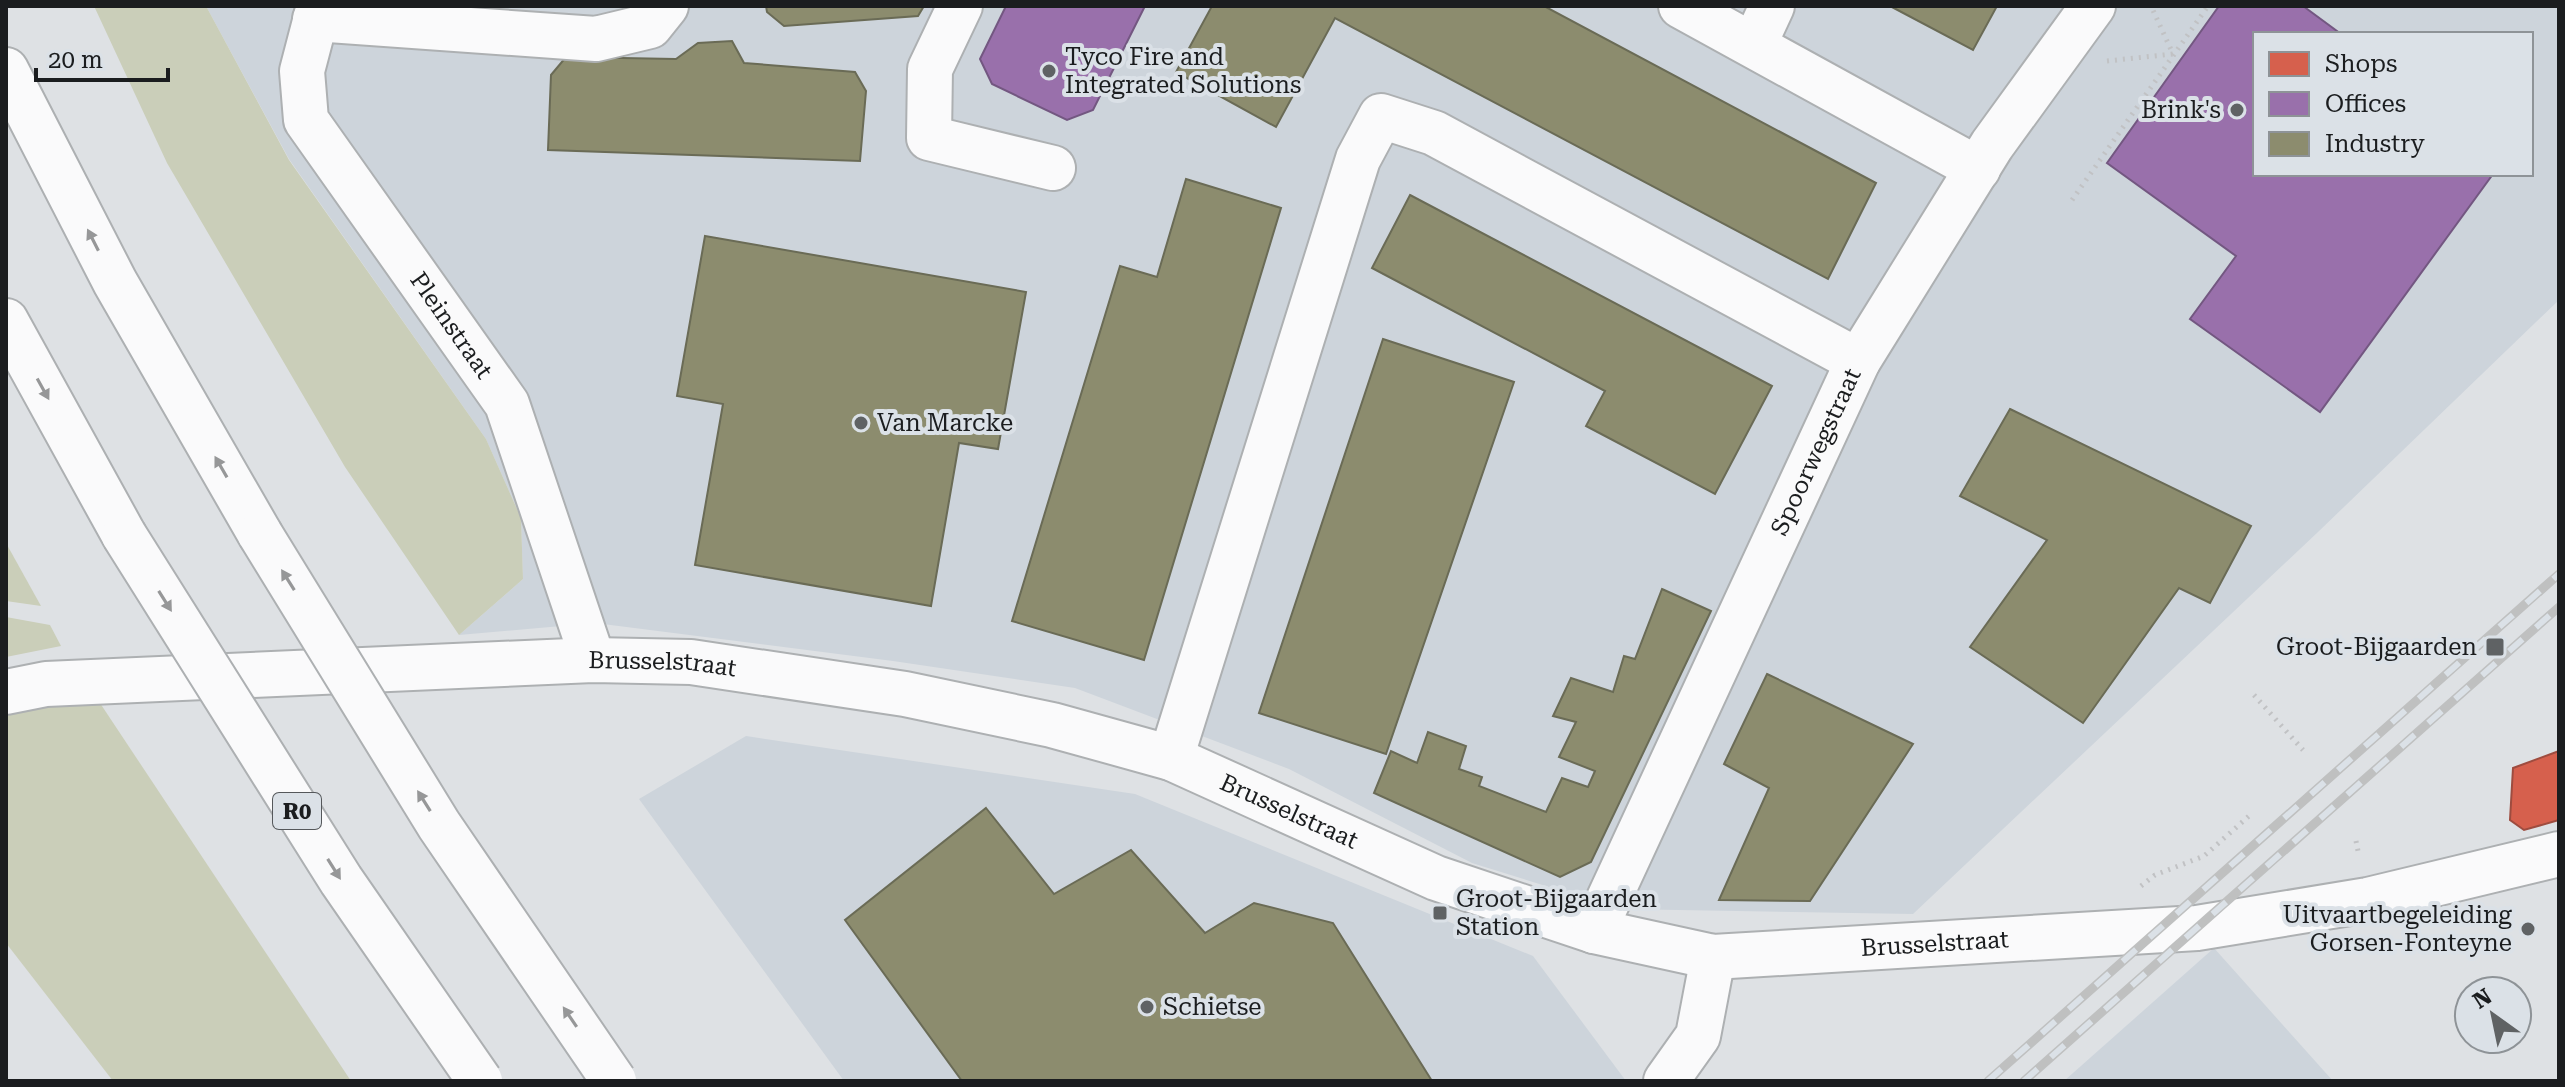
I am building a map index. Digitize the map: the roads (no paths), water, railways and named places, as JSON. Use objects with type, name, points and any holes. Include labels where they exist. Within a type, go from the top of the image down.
[{"type":"main road","points":[[317,12],[596,39],[650,26],[666,6]]},
{"type":"main road","points":[[960,6],[930,69],[929,138],[1053,168]]},
{"type":"main road","points":[[1681,6],[1978,169]]},
{"type":"main road","points":[[1754,45],[1772,6]]},
{"type":"main road","name":"Spoorwegstraat","points":[[1594,931],[1858,361],[1992,145],[2093,6]]},
{"type":"main road","name":"Pleinstraat","points":[[317,12],[302,71],[306,120],[507,404],[593,660]]},
{"type":"main road","points":[[6,70],[115,282],[260,534],[439,825],[614,1081]]},
{"type":"main road","points":[[1171,758],[1358,159],[1381,116],[1434,133],[1858,361]]},
{"type":"main road","name":"R0","points":[[6,321],[124,535],[341,880],[480,1081]]},
{"type":"main road","name":"Brusselstraat","points":[[6,692],[46,684],[593,660],[691,662],[905,694],[1052,725],[1171,758],[1436,878],[1594,931],[1713,957],[2197,928],[2368,900],[2559,854]]},
{"type":"main road","points":[[1666,1081],[1698,1036],[1713,957]]},
{"type":"railway","points":[[1988,1081],[2559,574]]},
{"type":"railway","points":[[2024,1081],[2559,607]]},
{"type":"place","name":"Tyco Fire and Integrated Solutions","points":[[1049,71]]},
{"type":"place","name":"Brink's","points":[[2237,110]]},
{"type":"place","name":"Van Marcke","points":[[861,423]]},
{"type":"place","name":"Groot-Bijgaarden","points":[[2495,647]]},
{"type":"place","name":"Groot-Bijgaarden Station","points":[[1440,913]]},
{"type":"place","name":"Uitvaartbegeleiding Gorsen-Fonteyne","points":[[2528,929]]},
{"type":"place","name":"Schietse","points":[[1147,1007]]}]
